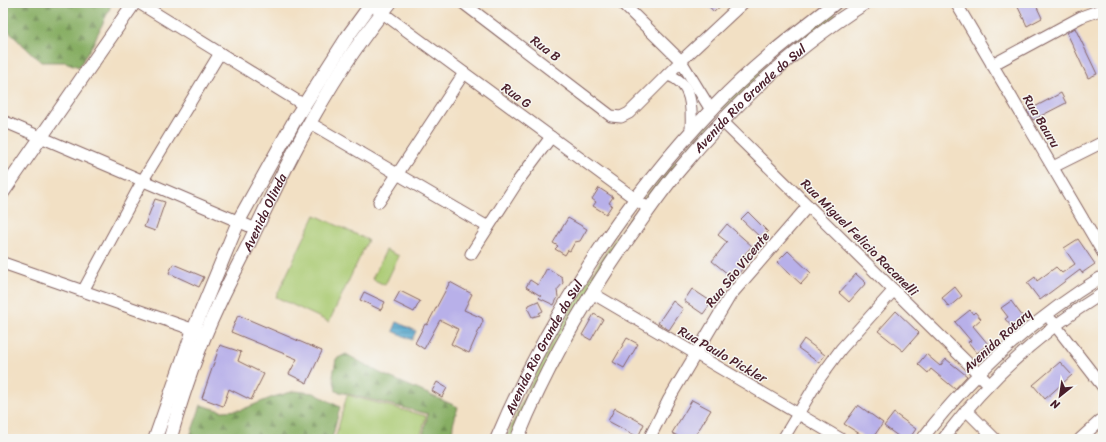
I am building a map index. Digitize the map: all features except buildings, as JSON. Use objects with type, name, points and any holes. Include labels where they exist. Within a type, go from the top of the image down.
[{"type":"street","points":[[3,192],[42,138],[134,3]]},
{"type":"street","points":[[139,3],[304,105]]},
{"type":"street","name":"Rua G","points":[[371,3],[386,8],[464,73],[636,200]]},
{"type":"street","name":"Avenida Olinda","points":[[155,439],[193,330],[239,220],[304,105],[371,3]]},
{"type":"street","name":"Rua B","points":[[463,3],[611,116],[621,117],[629,113],[667,74]]},
{"type":"street","points":[[622,3],[681,61],[703,99],[722,121]]},
{"type":"street","points":[[691,131],[692,107],[690,99],[683,84],[675,77],[667,74],[743,3]]},
{"type":"street","name":"Avenida Rio Grande do Sul","points":[[497,439],[513,401],[542,347],[598,252],[636,200],[691,131],[711,110],[786,40],[835,3]]},
{"type":"street","name":"Avenida Rio Grande do Sul","points":[[517,439],[542,382],[592,293],[649,209],[678,171],[722,121],[784,62],[846,8],[865,3]]},
{"type":"street","name":"Rua Bauru","points":[[956,3],[1103,253]]},
{"type":"street","name":"Avenida Olinda","points":[[170,439],[193,370],[216,309],[286,168],[310,123],[359,43],[386,8]]},
{"type":"street","points":[[992,65],[1081,17],[1103,9]]},
{"type":"street","points":[[83,292],[143,180],[220,53]]},
{"type":"street","points":[[379,202],[464,73]]},
{"type":"street","points":[[692,107],[703,99]]},
{"type":"street","points":[[3,121],[256,228]]},
{"type":"street","name":"Rua Miguel Felicio Racanelli","points":[[722,121],[989,384]]},
{"type":"street","points":[[310,123],[488,227]]},
{"type":"street","points":[[470,254],[551,137]]},
{"type":"street","points":[[1053,167],[1103,142]]},
{"type":"street","points":[[272,162],[286,168]]},
{"type":"street","points":[[636,200],[649,209]]},
{"type":"street","name":"Rua São Vicente","points":[[649,439],[669,399],[730,296],[808,206]]},
{"type":"street","points":[[3,263],[207,334]]},
{"type":"street","name":"Avenida Rotary","points":[[922,439],[978,373],[1046,314],[1103,276]]},
{"type":"street","points":[[783,439],[819,378],[841,349],[894,290]]},
{"type":"street","name":"Rua Paulo Pickler","points":[[592,293],[841,439]]},
{"type":"street","name":"Avenida Rotary","points":[[943,439],[989,384],[1055,326],[1103,293]]},
{"type":"street","points":[[1046,314],[1103,387]]},
{"type":"street","points":[[966,410],[995,439]]},
{"type":"street","points":[[1080,439],[1103,418]]},
{"type":"green space","points":[[3,3],[110,3],[110,8],[93,44],[79,67],[65,62],[41,62],[11,34],[3,24]]},
{"type":"green space","points":[[832,10],[836,15],[724,112],[720,108],[752,77]]},
{"type":"green space","points":[[709,122],[713,126],[648,202],[643,199]]},
{"type":"green space","points":[[633,214],[638,218],[512,439],[506,439],[547,351],[596,267]]},
{"type":"green space","points":[[315,215],[368,240],[329,322],[276,297]]},
{"type":"green space","points":[[386,250],[399,256],[385,285],[372,279]]},
{"type":"green space","points":[[346,354],[380,373],[458,407],[452,435],[457,439],[422,439],[428,414],[336,391],[333,376],[336,359]]},
{"type":"green space","points":[[295,391],[314,393],[340,407],[332,439],[189,439],[201,405],[222,411],[241,410],[273,397]]},
{"type":"green space","points":[[347,395],[426,416],[420,439],[335,439]]},
{"type":"water","points":[[397,322],[416,331],[412,340],[393,331]]}]
